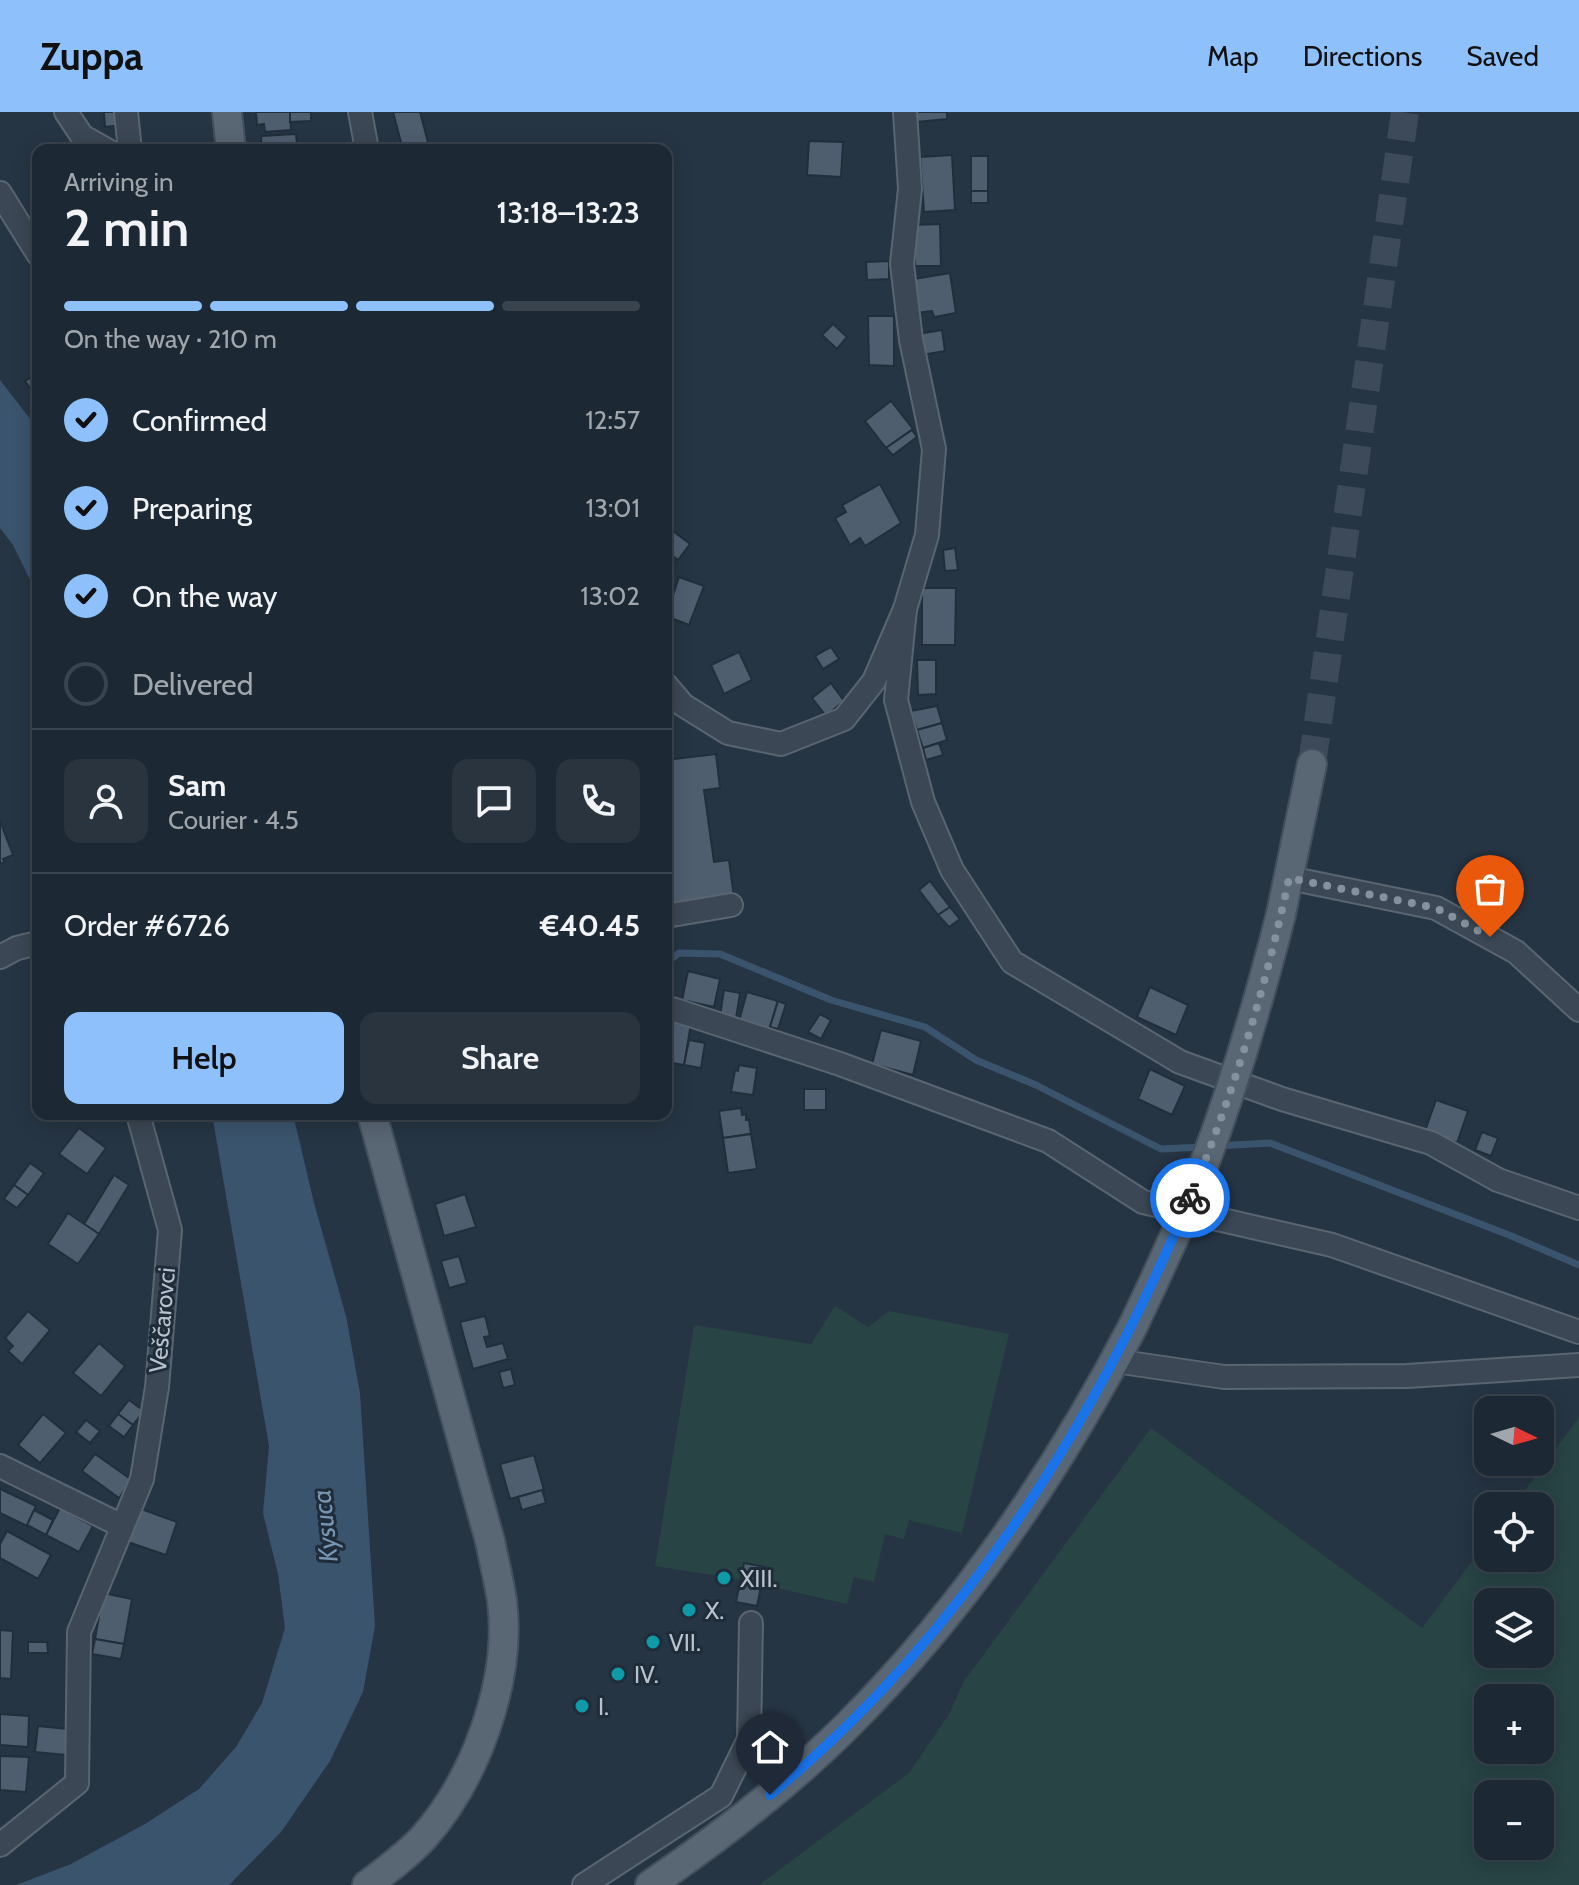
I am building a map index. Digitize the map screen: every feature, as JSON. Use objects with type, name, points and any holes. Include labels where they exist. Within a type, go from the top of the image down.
[{"type":"main road","points":[[227,112],[230,144]]},
{"type":"main road","points":[[650,1885],[707,1846],[790,1778],[847,1727],[899,1672],[997,1550],[1115,1361],[1201,1173],[1231,1090],[1259,1001],[1281,914],[1312,764]]},
{"type":"main road","points":[[367,1885],[398,1862],[423,1837],[442,1813],[469,1766],[487,1725],[497,1686],[503,1641],[502,1602],[490,1541],[374,1120]]},
{"type":"street","points":[[66,112],[82,136],[96,144]]},
{"type":"street","points":[[126,112],[129,144]]},
{"type":"street","points":[[360,112],[366,144]]},
{"type":"street","points":[[672,692],[683,705],[728,733],[781,744],[844,719],[874,681],[905,609],[927,535],[934,449],[911,340],[902,264],[910,189],[905,112]]},
{"type":"street","points":[[0,193],[32,244]]},
{"type":"street","points":[[905,609],[896,700],[923,802],[952,870],[1012,962],[1180,1062],[1282,1099],[1431,1143],[1498,1180],[1579,1208]]},
{"type":"street","points":[[1289,878],[1436,908],[1516,952],[1579,1010]]},
{"type":"street","points":[[672,915],[731,905]]},
{"type":"street","points":[[0,957],[32,944]]},
{"type":"street","points":[[672,1009],[840,1064],[1048,1141],[1143,1202],[1332,1245],[1579,1332]]},
{"type":"street","name":"Veščarovci","points":[[0,1845],[77,1783],[79,1632],[142,1479],[157,1387],[170,1230],[140,1120]]},
{"type":"street","points":[[1115,1361],[1224,1377],[1407,1376],[1579,1365]]},
{"type":"street","points":[[0,1466],[122,1526]]},
{"type":"street","points":[[584,1885],[721,1796],[749,1739],[751,1623]]},
{"type":"green space","points":[[835,1306],[868,1327],[889,1311],[1009,1334],[962,1533],[909,1520],[904,1539],[885,1534],[874,1582],[854,1577],[847,1604],[743,1580],[655,1566],[694,1325],[811,1344]]},
{"type":"green space","points":[[1579,1417],[1579,1885],[759,1885],[909,1773],[949,1714],[964,1681],[1151,1428],[1422,1628],[1474,1559],[1474,1572],[1554,1572],[1554,1492],[1523,1492],[1535,1476],[1554,1476],[1554,1451]]},
{"type":"water","points":[[0,380],[32,421],[32,584],[13,545],[0,528]]},
{"type":"water","name":"Kysuca","points":[[213,1120],[294,1120],[346,1316],[360,1393],[375,1626],[363,1692],[330,1761],[281,1832],[229,1885],[16,1885],[69,1865],[145,1824],[199,1789],[236,1747],[262,1703],[285,1628],[278,1574],[263,1513],[269,1446]]},
{"type":"building","points":[[104,112],[135,112],[137,123],[105,127]]},
{"type":"building","points":[[256,112],[290,112],[291,130],[265,132],[264,124],[257,125]]},
{"type":"building","points":[[290,112],[311,112],[311,121],[290,122]]},
{"type":"building","points":[[393,112],[420,112],[428,144],[401,144]]},
{"type":"building","points":[[915,112],[947,112],[947,119],[916,122]]},
{"type":"building","points":[[296,134],[297,144],[262,144],[261,136]]},
{"type":"building","points":[[809,141],[843,142],[841,177],[807,175]]},
{"type":"building","points":[[952,155],[955,210],[924,212],[920,157]]},
{"type":"building","points":[[971,156],[988,156],[988,191],[971,191]]},
{"type":"building","points":[[971,191],[988,191],[988,203],[971,203]]},
{"type":"building","points":[[940,224],[941,266],[915,266],[912,225]]},
{"type":"building","points":[[889,261],[889,279],[867,280],[866,262]]},
{"type":"building","points":[[950,273],[956,313],[934,317],[932,311],[915,313],[908,280]]},
{"type":"building","points":[[868,316],[894,316],[894,366],[869,365]]},
{"type":"building","points":[[833,324],[847,337],[837,349],[822,335]]},
{"type":"building","points":[[942,330],[945,351],[922,355],[918,334]]},
{"type":"building","points":[[32,377],[32,391],[25,381]]},
{"type":"building","points":[[891,401],[913,429],[886,448],[865,421]]},
{"type":"building","points":[[912,430],[917,437],[893,455],[886,448]]},
{"type":"building","points":[[880,484],[901,523],[865,546],[860,538],[850,545],[835,518],[846,512],[842,505]]},
{"type":"building","points":[[672,530],[690,544],[678,560],[672,556]]},
{"type":"building","points":[[955,548],[958,570],[945,571],[943,550]]},
{"type":"building","points":[[679,577],[704,586],[689,625],[672,618],[672,598]]},
{"type":"building","points":[[922,588],[956,588],[955,645],[922,645]]},
{"type":"building","points":[[831,647],[839,659],[823,669],[815,656]]},
{"type":"building","points":[[739,652],[752,680],[724,694],[711,665]]},
{"type":"building","points":[[917,660],[936,660],[936,694],[918,695]]},
{"type":"building","points":[[831,683],[844,701],[826,716],[812,698]]},
{"type":"building","points":[[937,706],[942,723],[917,730],[911,711]]},
{"type":"building","points":[[942,723],[947,740],[923,748],[917,730]]},
{"type":"building","points":[[939,743],[943,755],[926,760],[923,748]]},
{"type":"building","points":[[716,754],[720,788],[704,790],[714,862],[729,860],[734,897],[672,905],[672,759]]},
{"type":"building","points":[[0,821],[13,855],[3,859],[5,862],[0,864]]},
{"type":"building","points":[[930,881],[950,907],[938,915],[919,890]]},
{"type":"building","points":[[950,907],[960,919],[949,927],[938,915]]},
{"type":"building","points":[[688,971],[720,979],[714,1007],[682,1000]]},
{"type":"building","points":[[1150,987],[1188,1005],[1176,1035],[1137,1017]]},
{"type":"building","points":[[724,990],[740,993],[736,1019],[720,1016]]},
{"type":"building","points":[[747,992],[778,1001],[769,1030],[739,1021]]},
{"type":"building","points":[[778,1001],[786,1004],[778,1029],[770,1027]]},
{"type":"building","points":[[820,1014],[831,1020],[821,1039],[808,1032]]},
{"type":"building","points":[[672,1021],[691,1024],[684,1065],[672,1063]]},
{"type":"building","points":[[881,1030],[921,1041],[913,1075],[872,1064]]},
{"type":"building","points":[[689,1040],[705,1043],[701,1068],[684,1065]]},
{"type":"building","points":[[739,1065],[757,1068],[753,1095],[731,1092],[735,1070],[738,1071]]},
{"type":"building","points":[[1150,1069],[1185,1086],[1172,1115],[1138,1099]]},
{"type":"building","points":[[804,1089],[826,1089],[826,1110],[804,1110]]},
{"type":"building","points":[[1436,1100],[1468,1111],[1457,1143],[1425,1131]]},
{"type":"building","points":[[741,1108],[742,1115],[746,1114],[746,1120],[749,1120],[751,1134],[723,1138],[719,1111]]},
{"type":"building","points":[[79,1128],[106,1148],[87,1174],[59,1154]]},
{"type":"building","points":[[1482,1132],[1498,1138],[1491,1156],[1475,1150]]},
{"type":"building","points":[[751,1134],[757,1169],[728,1173],[723,1138]]},
{"type":"building","points":[[30,1163],[44,1173],[28,1195],[14,1185]]},
{"type":"building","points":[[114,1175],[129,1185],[99,1234],[84,1224]]},
{"type":"building","points":[[14,1185],[28,1195],[17,1208],[4,1199]]},
{"type":"building","points":[[465,1194],[476,1227],[444,1236],[435,1204]]},
{"type":"building","points":[[68,1213],[99,1234],[78,1264],[48,1244]]},
{"type":"building","points":[[459,1256],[467,1283],[449,1288],[441,1261]]},
{"type":"building","points":[[28,1311],[50,1330],[22,1364],[8,1351],[13,1346],[5,1338]]},
{"type":"building","points":[[485,1316],[490,1336],[484,1337],[487,1347],[503,1343],[508,1359],[473,1369],[460,1322]]},
{"type":"building","points":[[99,1343],[125,1366],[101,1396],[73,1373]]},
{"type":"building","points":[[511,1369],[515,1385],[503,1388],[499,1372]]},
{"type":"building","points":[[129,1400],[144,1411],[133,1425],[118,1414]]},
{"type":"building","points":[[43,1414],[66,1433],[40,1463],[18,1445]]},
{"type":"building","points":[[118,1414],[133,1425],[124,1437],[109,1426]]},
{"type":"building","points":[[86,1420],[100,1431],[90,1443],[76,1432]]},
{"type":"building","points":[[95,1454],[132,1480],[119,1498],[82,1471]]},
{"type":"building","points":[[534,1455],[544,1490],[510,1499],[500,1464]]},
{"type":"building","points":[[0,1489],[36,1506],[27,1526],[0,1513]]},
{"type":"building","points":[[542,1490],[546,1503],[522,1510],[518,1497]]},
{"type":"building","points":[[136,1507],[177,1522],[166,1555],[125,1541]]},
{"type":"building","points":[[60,1508],[93,1526],[79,1552],[46,1535]]},
{"type":"building","points":[[34,1510],[53,1520],[46,1535],[27,1525]]},
{"type":"building","points":[[7,1531],[51,1555],[38,1579],[0,1558],[0,1544]]},
{"type":"building","points":[[744,1563],[765,1567],[757,1606],[736,1602]]},
{"type":"building","points":[[103,1593],[132,1599],[124,1644],[95,1639]]},
{"type":"building","points":[[0,1630],[13,1631],[11,1679],[0,1678]]},
{"type":"building","points":[[95,1639],[124,1644],[121,1659],[92,1654]]},
{"type":"building","points":[[28,1642],[47,1642],[48,1653],[28,1653]]},
{"type":"building","points":[[0,1714],[29,1716],[28,1747],[0,1745]]},
{"type":"building","points":[[38,1726],[68,1729],[66,1755],[35,1752]]},
{"type":"building","points":[[0,1756],[29,1757],[26,1792],[0,1790]]},
{"type":"waterway","points":[[672,958],[679,953],[720,954],[831,1000],[925,1027],[976,1060],[1036,1085],[1161,1149],[1204,1147]]},
{"type":"waterway","points":[[1216,1146],[1270,1143],[1579,1265]]},
{"type":"tunnel","points":[[1312,764],[1405,112]]},
{"type":"way so far","points":[[1190,1198],[1231,1090],[1259,1001],[1289,878],[1436,908],[1490,937]]},
{"type":"place","name":"XIII.","points":[[724,1578]]},
{"type":"place","name":"X.","points":[[689,1610]]},
{"type":"place","name":"VII.","points":[[653,1642]]},
{"type":"place","name":"IV.","points":[[618,1674]]},
{"type":"place","name":"I.","points":[[582,1706]]},
{"type":"route","points":[[770,1795],[847,1727],[899,1672],[997,1550],[1115,1361],[1170,1248],[1190,1198]]}]
